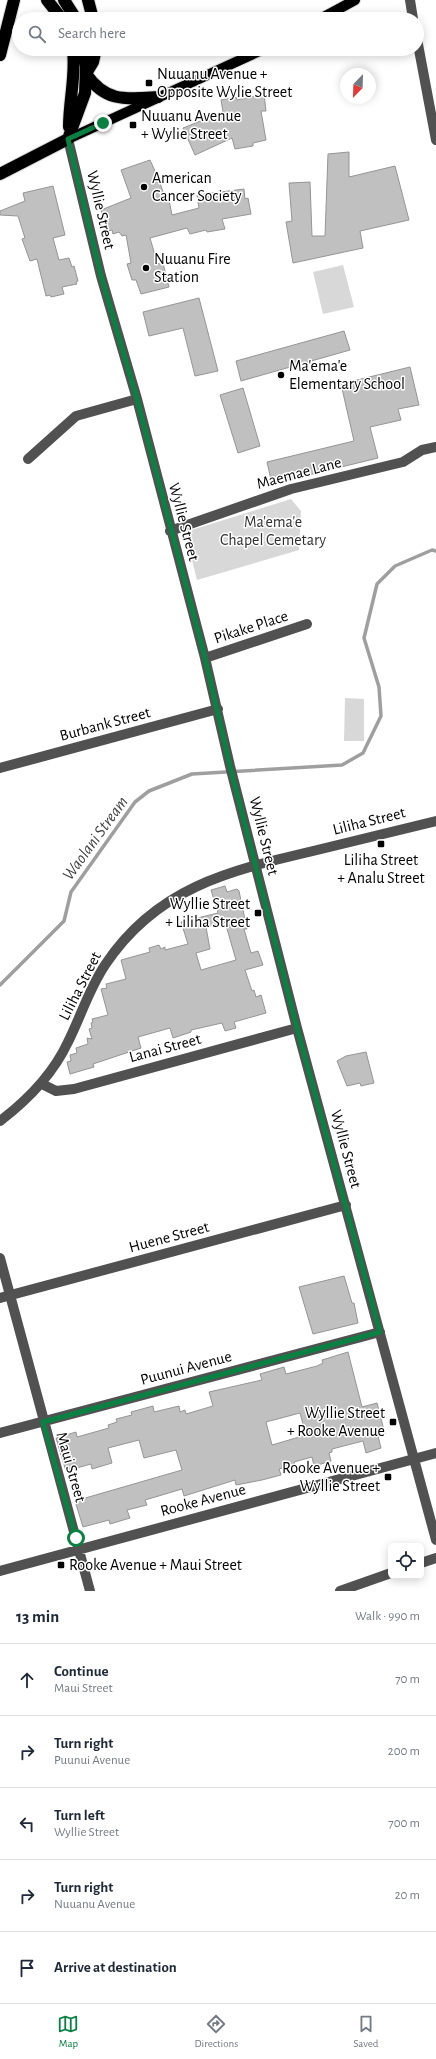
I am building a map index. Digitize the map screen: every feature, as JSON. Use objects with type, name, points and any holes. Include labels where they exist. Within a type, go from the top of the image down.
[{"type":"highway","points":[[0,55],[14,0]]},
{"type":"highway","points":[[47,0],[56,12]]},
{"type":"highway","points":[[64,0],[72,12]]},
{"type":"highway","points":[[88,0],[91,12]]},
{"type":"highway","points":[[68,139],[69,107],[75,69],[74,56]]},
{"type":"highway","points":[[0,174],[68,139],[85,93],[86,74],[85,56]]},
{"type":"highway","points":[[86,74],[93,62],[94,56]]},
{"type":"highway","points":[[86,74],[92,84],[120,99],[158,97]]},
{"type":"main road","points":[[333,12],[355,0]]},
{"type":"main road","points":[[68,139],[249,56]]},
{"type":"street","points":[[410,0],[412,12]]},
{"type":"street","points":[[420,56],[436,140]]},
{"type":"street","name":"Wyllie Street","points":[[68,139],[101,276],[137,399],[170,531],[205,658],[230,766],[297,1028],[436,1540]]},
{"type":"street","points":[[28,459],[76,416],[137,399]]},
{"type":"street","name":"Maemae Lane","points":[[170,531],[291,489],[403,462],[422,450],[436,447]]},
{"type":"street","name":"Pikake Place","points":[[205,658],[307,624]]},
{"type":"street","name":"Burbank Street","points":[[0,768],[218,709]]},
{"type":"street","name":"Liliha Street","points":[[0,1121],[42,1084],[68,1043],[96,980],[116,950],[133,931],[156,910],[176,896],[215,877],[256,864],[436,821]]},
{"type":"street","name":"Lanai Street","points":[[42,1084],[48,1089],[56,1091],[74,1089],[297,1028]]},
{"type":"street","name":"Huene Street","points":[[5,1296],[346,1205]]},
{"type":"street","name":"Maui Street","points":[[0,1258],[5,1296],[43,1422],[90,1591]]},
{"type":"street","name":"Puunui Avenue","points":[[0,1433],[380,1332]]},
{"type":"street","name":"Rooke Avenue","points":[[0,1571],[436,1453]]},
{"type":"street","points":[[424,1562],[436,1558]]},
{"type":"street","points":[[340,1591],[388,1574]]},
{"type":"green space","points":[[343,265],[354,307],[323,314],[313,272]]},
{"type":"green space","name":"Ma'ema'e Chapel Cemetary","points":[[291,499],[301,511],[299,550],[197,580],[185,532]]},
{"type":"green space","points":[[345,698],[364,699],[364,741],[344,741]]},
{"type":"building","points":[[264,94],[266,111],[261,111],[266,140],[253,143],[253,146],[235,149],[232,138],[195,155],[183,128],[223,112],[221,100],[236,97],[237,100]]},
{"type":"building","points":[[349,152],[349,177],[395,166],[409,220],[360,231],[363,248],[293,263],[286,222],[292,221],[289,183],[310,182],[312,236],[325,236],[328,154]]},
{"type":"building","points":[[150,160],[166,201],[169,200],[172,215],[199,208],[197,195],[244,189],[245,199],[248,198],[251,214],[222,219],[225,229],[207,232],[206,230],[190,234],[187,228],[150,238],[157,262],[159,264],[163,263],[169,287],[141,294],[136,280],[132,280],[127,264],[131,263],[126,235],[122,236],[119,232],[113,234],[112,230],[107,231],[101,210],[131,198],[121,170]]},
{"type":"building","points":[[53,186],[65,235],[53,238],[59,260],[69,258],[72,267],[74,266],[78,281],[76,282],[77,284],[62,287],[64,294],[51,297],[50,295],[46,296],[37,259],[30,261],[22,239],[25,238],[18,216],[0,215],[0,211],[25,201],[23,193]]},
{"type":"building","points":[[199,298],[218,371],[195,376],[183,328],[149,336],[143,312]]},
{"type":"building","points":[[344,331],[350,350],[241,381],[236,361]]},
{"type":"building","points":[[410,367],[419,405],[398,409],[401,420],[370,427],[378,458],[272,484],[267,462],[354,441],[341,384]]},
{"type":"building","points":[[243,388],[260,446],[238,453],[220,395]]},
{"type":"building","points":[[225,886],[227,892],[237,889],[239,891],[247,929],[244,929],[251,953],[258,951],[263,965],[245,970],[252,991],[254,990],[256,997],[261,995],[266,1013],[234,1022],[236,1028],[225,1031],[222,1023],[191,1030],[191,1032],[173,1038],[170,1028],[138,1037],[141,1048],[93,1064],[94,1067],[70,1074],[67,1062],[71,1061],[70,1055],[77,1053],[76,1048],[88,1044],[87,1038],[92,1039],[89,1029],[92,1028],[92,1019],[108,1015],[101,989],[107,988],[106,984],[126,979],[121,960],[150,952],[149,948],[159,945],[161,949],[165,947],[165,950],[188,944],[181,922],[218,913],[211,890]],"holes":[[[225,922],[236,960],[201,970],[196,953],[210,949],[206,927]]]},
{"type":"building","points":[[366,1052],[374,1083],[361,1086],[360,1083],[347,1086],[337,1061],[346,1056]]},
{"type":"building","points":[[344,1276],[352,1303],[354,1303],[358,1323],[313,1334],[299,1287]]},
{"type":"building","points":[[348,1352],[362,1407],[377,1403],[385,1434],[378,1436],[381,1448],[366,1453],[363,1441],[332,1449],[332,1452],[329,1453],[331,1461],[314,1466],[312,1457],[294,1462],[295,1465],[279,1469],[281,1475],[262,1480],[236,1485],[235,1480],[184,1496],[182,1489],[145,1500],[147,1505],[127,1510],[130,1518],[110,1524],[109,1520],[83,1527],[75,1501],[182,1470],[176,1450],[144,1458],[139,1440],[108,1448],[112,1463],[92,1469],[91,1464],[66,1471],[56,1438],[76,1432],[77,1437],[109,1428],[108,1425],[117,1422],[116,1419],[132,1415],[131,1412],[153,1406],[154,1412],[179,1406],[180,1412],[185,1410],[186,1414],[213,1406],[209,1392],[262,1380],[260,1374],[284,1367],[286,1374],[317,1366],[323,1363],[322,1360]],"holes":[[[300,1413],[306,1435],[272,1445],[266,1422]]]},
{"type":"waterway","name":"Waolani Stream","points":[[0,985],[64,921],[71,892],[135,802],[149,791],[192,774],[342,765],[363,753],[381,716],[379,687],[364,638],[377,584],[395,566],[432,550],[436,551]]},
{"type":"place","name":"Nuuanu Avenue + Opposite Wylie Street","points":[[149,83]]},
{"type":"place","name":"Nuuanu Avenue + Wylie Street","points":[[133,125]]},
{"type":"place","name":"American Cancer Society","points":[[144,187]]},
{"type":"place","name":"Nuuanu Fire Station","points":[[146,268]]},
{"type":"place","name":"Ma'ema'e Elementary School","points":[[281,375]]},
{"type":"place","name":"Liliha Street + Analu Street","points":[[381,844]]},
{"type":"place","name":"Wyllie Street + Liliha Street","points":[[258,913]]},
{"type":"place","name":"Wyllie Street + Rooke Avenue","points":[[393,1422]]},
{"type":"place","name":"Rooke Avenue + Wyllie Street","points":[[388,1477]]},
{"type":"place","name":"Rooke Avenue + Maui Street","points":[[61,1565]]},
{"type":"route","points":[[76,1538],[43,1422],[380,1332],[297,1028],[230,766],[205,658],[170,531],[137,399],[101,276],[68,139],[103,123]]}]
